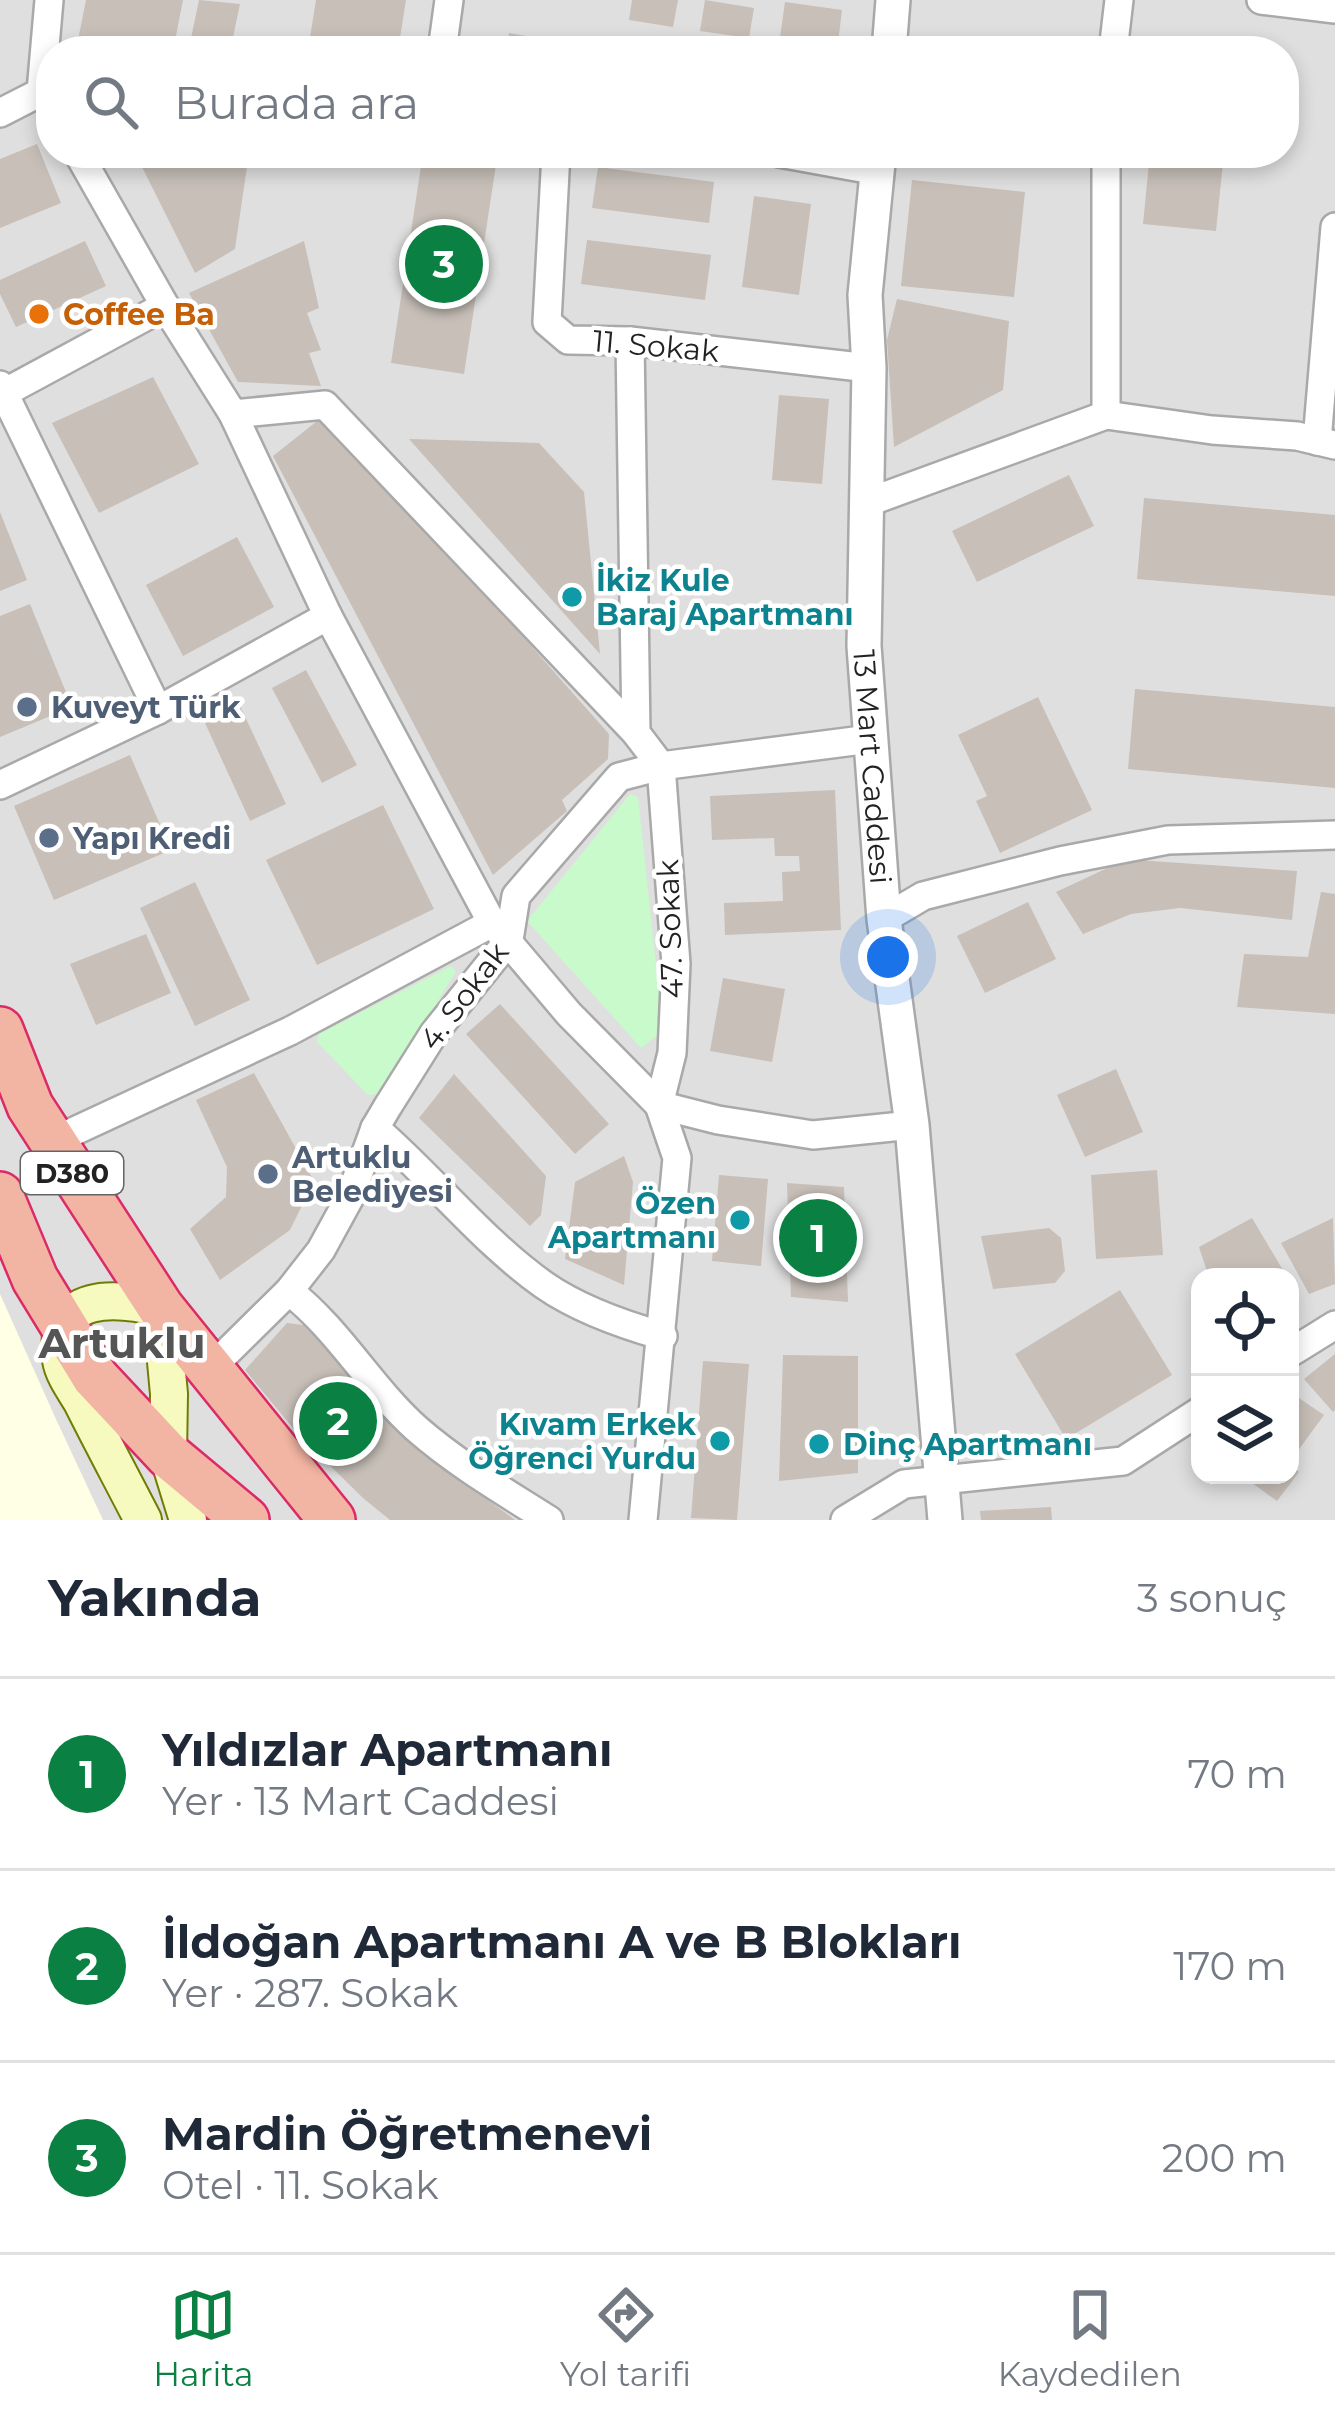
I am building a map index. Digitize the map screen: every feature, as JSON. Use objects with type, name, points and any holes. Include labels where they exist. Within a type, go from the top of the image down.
[{"type":"highway","name":"D380","points":[[0,1030],[30,1106],[161,1308],[332,1520]]},
{"type":"highway","name":"D380","points":[[0,1195],[62,1346],[168,1455],[246,1520]]},
{"type":"main road","points":[[143,1520],[62,1346],[81,1307],[102,1299],[161,1308],[169,1394],[168,1455],[188,1520]]},
{"type":"street","points":[[49,0],[49,36]]},
{"type":"street","points":[[444,36],[449,0]]},
{"type":"street","points":[[890,36],[893,0]]},
{"type":"street","points":[[1115,36],[1119,0]]},
{"type":"street","points":[[1261,0],[1335,9]]},
{"type":"street","points":[[0,113],[36,102]]},
{"type":"street","points":[[87,168],[232,414],[328,616],[500,931],[568,1014],[658,1105],[677,1158],[644,1520]]},
{"type":"street","name":"11. Sokak","points":[[555,168],[547,322],[568,340],[630,341],[868,368]]},
{"type":"street","name":"13 Mart Caddesi","points":[[878,168],[865,296],[864,646],[884,920],[912,1125],[945,1520]]},
{"type":"street","points":[[1106,168],[1106,415]]},
{"type":"street","points":[[866,503],[1106,415],[1326,443],[1335,227]]},
{"type":"street","points":[[158,710],[1,391],[165,306]]},
{"type":"street","points":[[630,341],[636,733]]},
{"type":"street","points":[[232,414],[325,405],[636,733],[661,766]]},
{"type":"street","points":[[0,785],[158,710],[328,616]]},
{"type":"street","name":"4. Sokak","points":[[211,1369],[289,1292],[320,1250],[350,1197],[375,1128],[500,931],[516,896],[620,777],[661,766],[870,739]]},
{"type":"street","name":"47. Sokak","points":[[658,1105],[672,1053],[676,964],[661,766]]},
{"type":"street","points":[[884,920],[923,896],[1168,840],[1335,835]]},
{"type":"street","points":[[51,1142],[500,931]]},
{"type":"street","points":[[658,1105],[813,1135],[912,1125]]},
{"type":"street","points":[[375,1128],[422,1168],[493,1242],[547,1287],[662,1336]]},
{"type":"street","points":[[289,1292],[319,1315],[367,1377],[417,1429],[549,1520]]},
{"type":"street","points":[[1299,1347],[1335,1325]]},
{"type":"street","points":[[845,1520],[904,1484],[1123,1461],[1191,1417]]},
{"type":"shaded area","points":[[0,0],[1335,0],[1335,1520],[0,1520]]},
{"type":"shaded area","points":[[0,1294],[55,1417],[103,1520],[0,1520]]},
{"type":"green space","points":[[630,794],[638,797],[663,1031],[641,1048],[527,921]]},
{"type":"green space","points":[[451,966],[456,971],[383,1093],[368,1095],[317,1042],[319,1034]]},
{"type":"building","points":[[86,0],[183,0],[176,36],[79,36]]},
{"type":"building","points":[[199,0],[240,4],[233,36],[191,36]]},
{"type":"building","points":[[316,0],[406,0],[400,36],[310,36]]},
{"type":"building","points":[[632,0],[678,0],[673,27],[629,20]]},
{"type":"building","points":[[705,0],[754,8],[749,36],[700,31]]},
{"type":"building","points":[[785,2],[842,10],[839,36],[780,36]]},
{"type":"building","points":[[36,144],[36,168],[47,168],[61,203],[0,228],[0,159]]},
{"type":"building","points":[[142,168],[247,168],[235,249],[195,273]]},
{"type":"building","points":[[421,168],[496,168],[464,374],[391,363]]},
{"type":"building","points":[[598,168],[714,182],[709,223],[592,208]]},
{"type":"building","points":[[1149,168],[1222,168],[1216,231],[1143,224]]},
{"type":"building","points":[[912,180],[1025,192],[1014,297],[901,286]]},
{"type":"building","points":[[754,196],[811,204],[799,295],[742,287]]},
{"type":"building","points":[[587,240],[711,255],[705,300],[581,284]]},
{"type":"building","points":[[85,241],[106,286],[16,327],[0,294],[0,280]]},
{"type":"building","points":[[304,241],[319,308],[307,313],[321,350],[309,353],[321,386],[238,382],[189,293]]},
{"type":"building","points":[[897,299],[1009,321],[1003,390],[894,447],[887,340]]},
{"type":"building","points":[[153,377],[199,464],[99,513],[52,423]]},
{"type":"building","points":[[779,395],[829,399],[822,484],[772,480]]},
{"type":"building","points":[[326,414],[609,734],[608,759],[562,800],[567,811],[493,875],[273,456]]},
{"type":"building","name":"İkiz Kule Baraj Apartmanı","points":[[409,439],[539,443],[584,492],[600,654]]},
{"type":"building","points":[[1069,475],[1094,526],[977,582],[952,531]]},
{"type":"building","points":[[1144,498],[1335,515],[1335,596],[1137,579]]},
{"type":"building","points":[[0,512],[27,580],[0,591]]},
{"type":"building","points":[[237,537],[274,607],[183,656],[146,585]]},
{"type":"building","points":[[30,604],[72,707],[0,737],[0,616]]},
{"type":"building","points":[[306,670],[357,765],[322,783],[272,688]]},
{"type":"building","points":[[1135,689],[1335,707],[1335,788],[1128,769]]},
{"type":"building","points":[[1038,697],[1092,810],[1000,853],[976,801],[987,796],[958,735]]},
{"type":"building","points":[[240,706],[286,804],[250,821],[205,723]]},
{"type":"building","points":[[130,755],[171,850],[54,900],[14,806]]},
{"type":"building","points":[[835,790],[841,930],[725,935],[724,903],[783,901],[782,872],[800,871],[799,856],[775,856],[774,838],[712,840],[710,796]]},
{"type":"building","points":[[383,805],[434,909],[317,965],[266,860]]},
{"type":"building","points":[[1137,860],[1297,871],[1292,920],[1180,908],[1131,914],[1083,934],[1056,892],[1116,864]]},
{"type":"building","points":[[195,882],[250,1000],[195,1026],[140,908]]},
{"type":"building","points":[[1321,892],[1335,894],[1335,1014],[1237,1007],[1244,954],[1308,957]]},
{"type":"building","points":[[1028,902],[1056,959],[985,993],[957,936]]},
{"type":"building","points":[[146,934],[171,993],[96,1025],[70,964]]},
{"type":"building","points":[[723,978],[785,989],[772,1062],[710,1051]]},
{"type":"building","points":[[500,1004],[609,1124],[575,1154],[466,1034]]},
{"type":"building","points":[[1116,1069],[1143,1132],[1085,1157],[1057,1095]]},
{"type":"building","name":"Artuklu Belediyesi","points":[[254,1073],[314,1181],[290,1230],[220,1280],[190,1229],[226,1197],[227,1167],[196,1100]]},
{"type":"building","points":[[454,1074],[546,1176],[541,1215],[530,1226],[419,1118]]},
{"type":"building","points":[[624,1156],[633,1182],[624,1285],[565,1259],[575,1182]]},
{"type":"building","points":[[1157,1170],[1163,1255],[1096,1259],[1091,1175]]},
{"type":"building","name":"Özen Apartmanı","points":[[719,1175],[768,1179],[761,1266],[712,1261]]},
{"type":"building","points":[[787,1183],[844,1187],[848,1302],[791,1297]]},
{"type":"building","points":[[1252,1218],[1282,1268],[1206,1268],[1199,1247]]},
{"type":"building","points":[[1333,1218],[1335,1284],[1309,1294],[1299,1268],[1281,1243]]},
{"type":"building","points":[[1049,1228],[1061,1238],[1065,1271],[1055,1283],[993,1289],[981,1236]]},
{"type":"building","points":[[1120,1290],[1172,1375],[1066,1439],[1015,1354]]},
{"type":"building","points":[[287,1323],[311,1326],[361,1389],[421,1451],[515,1520],[390,1520],[363,1498],[297,1433],[245,1370]]},
{"type":"building","points":[[1335,1354],[1335,1410],[1333,1412],[1304,1379]]},
{"type":"building","name":"Dinç Apartmanı","points":[[783,1355],[858,1356],[858,1473],[779,1481]]},
{"type":"building","name":"Kıvam Erkek Öğrenci Yurdu","points":[[703,1361],[749,1364],[737,1520],[691,1518]]},
{"type":"building","points":[[1299,1398],[1324,1415],[1299,1449]]},
{"type":"building","points":[[1253,1484],[1290,1484],[1277,1501]]},
{"type":"building","points":[[1051,1507],[1052,1520],[981,1520],[980,1511]]},
{"type":"place","name":"Mardin Öğretmenevi","points":[[444,264]]},
{"type":"place","name":"Coffee Ba","points":[[39,314]]},
{"type":"place","name":"İkiz Kule Baraj Apartmanı","points":[[572,597]]},
{"type":"place","name":"Kuveyt Türk","points":[[27,707]]},
{"type":"place","name":"Yapı Kredi","points":[[49,838]]},
{"type":"place","name":"Artuklu Belediyesi","points":[[268,1174]]},
{"type":"place","name":"Özen Apartmanı","points":[[740,1220]]},
{"type":"place","name":"Yıldızlar Apartmanı","points":[[818,1238]]},
{"type":"place","name":"İldoğan Apartmanı A ve B Blokları","points":[[338,1421]]},
{"type":"place","name":"Kıvam Erkek Öğrenci Yurdu","points":[[720,1441]]},
{"type":"place","name":"Dinç Apartmanı","points":[[819,1444]]},
{"type":"district","name":"Artuklu","points":[[122,1343]]}]
